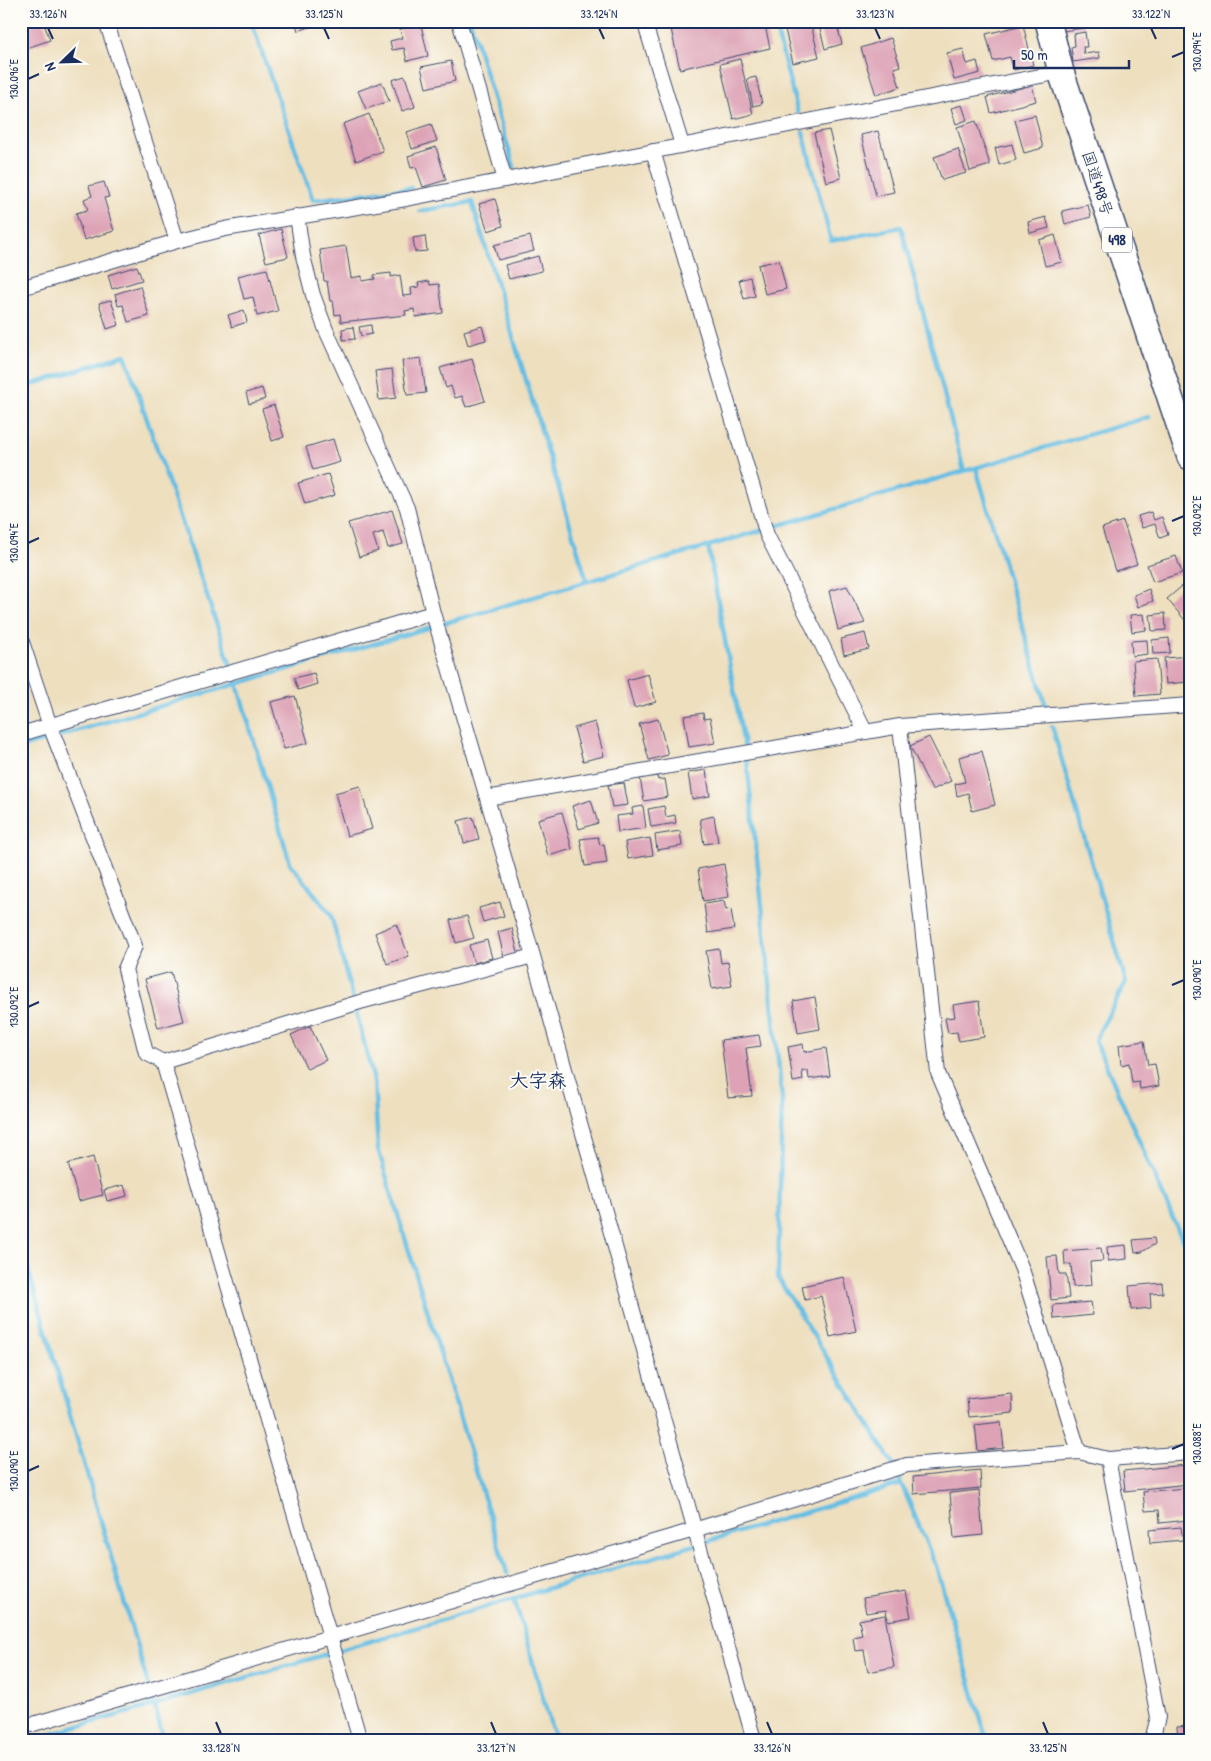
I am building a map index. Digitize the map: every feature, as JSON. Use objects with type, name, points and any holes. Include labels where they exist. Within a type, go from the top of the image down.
[{"type":"highway","name":"国道498号","points":[[1048,21],[1061,72],[1190,457]]},
{"type":"street","points":[[106,21],[177,240]]},
{"type":"street","points":[[459,21],[505,180]]},
{"type":"street","points":[[644,21],[682,145]]},
{"type":"street","points":[[21,288],[177,240],[225,228],[505,180],[1061,72]]},
{"type":"street","points":[[653,150],[765,530],[866,731]]},
{"type":"street","points":[[297,216],[303,256],[313,295],[326,330],[407,508],[433,614],[533,956],[754,1740]]},
{"type":"street","points":[[21,734],[433,614]]},
{"type":"street","points":[[21,639],[50,726],[135,946],[126,969],[146,1053],[162,1062],[360,1740]]},
{"type":"street","points":[[487,798],[900,726],[1190,705]]},
{"type":"street","points":[[900,726],[938,1073],[1022,1269],[1079,1452]]},
{"type":"street","points":[[162,1062],[360,1002],[533,956]]},
{"type":"street","points":[[21,1723],[30,1724],[142,1692],[694,1530],[907,1465],[1079,1452],[1108,1459],[1190,1453]]},
{"type":"street","points":[[1108,1459],[1158,1718],[1152,1740]]},
{"type":"building","points":[[21,21],[43,21],[50,40],[21,50]]},
{"type":"building","points":[[295,21],[315,21],[316,25],[298,31]]},
{"type":"building","points":[[706,21],[764,21],[770,48],[680,69],[671,29]]},
{"type":"building","points":[[783,21],[810,21],[819,57],[793,63]]},
{"type":"building","points":[[818,21],[836,21],[842,44],[825,49]]},
{"type":"building","points":[[865,21],[884,21],[884,22],[867,26]]},
{"type":"building","points":[[1061,21],[1084,21],[1085,28],[1062,31]]},
{"type":"building","points":[[421,25],[428,56],[407,61],[404,48],[392,50],[390,41],[402,38],[400,29]]},
{"type":"building","points":[[1023,25],[1033,65],[1014,70],[1010,57],[993,61],[986,34]]},
{"type":"building","points":[[1085,32],[1087,47],[1083,47],[1084,54],[1099,52],[1100,58],[1073,62],[1071,47],[1075,46],[1074,34]]},
{"type":"building","points":[[891,38],[900,66],[894,68],[900,87],[876,95],[861,48]]},
{"type":"building","points":[[963,49],[967,64],[977,61],[980,73],[954,80],[947,53]]},
{"type":"building","points":[[740,59],[753,114],[733,119],[720,64]]},
{"type":"building","points":[[451,61],[455,81],[426,88],[421,67]]},
{"type":"building","points":[[405,76],[415,107],[402,111],[392,80]]},
{"type":"building","points":[[756,77],[762,104],[753,106],[747,79]]},
{"type":"building","points":[[382,82],[389,101],[366,109],[358,91]]},
{"type":"building","points":[[1032,85],[1036,101],[991,113],[987,97]]},
{"type":"building","points":[[962,105],[967,120],[956,124],[951,108]]},
{"type":"building","points":[[369,114],[383,151],[356,161],[343,124]]},
{"type":"building","points":[[1035,115],[1043,148],[1024,153],[1015,120]]},
{"type":"building","points":[[976,121],[990,165],[970,171],[957,127]]},
{"type":"building","points":[[431,124],[437,141],[412,149],[407,132]]},
{"type":"building","points":[[829,130],[841,178],[826,182],[814,133]]},
{"type":"building","points":[[878,131],[894,192],[876,196],[861,135]]},
{"type":"building","points":[[1012,144],[1016,160],[999,165],[995,148]]},
{"type":"building","points":[[436,147],[446,180],[423,187],[416,167],[411,168],[408,156]]},
{"type":"building","points":[[958,149],[966,173],[942,180],[934,157]]},
{"type":"building","points":[[104,182],[109,197],[104,198],[114,231],[84,240],[76,213],[88,210],[84,199],[92,196],[89,186]]},
{"type":"building","points":[[495,199],[503,226],[488,231],[479,204]]},
{"type":"building","points":[[1088,205],[1091,217],[1065,224],[1062,211]]},
{"type":"building","points":[[1046,217],[1049,228],[1030,233],[1028,222]]},
{"type":"building","points":[[281,229],[288,257],[266,262],[259,235]]},
{"type":"building","points":[[1055,235],[1062,262],[1045,266],[1039,240]]},
{"type":"building","points":[[425,236],[427,251],[415,252],[413,238]]},
{"type":"building","points":[[530,236],[534,251],[498,260],[494,245]]},
{"type":"building","points":[[346,246],[351,278],[362,276],[362,281],[375,279],[374,275],[391,273],[391,277],[400,275],[403,296],[412,295],[411,288],[419,287],[418,283],[429,281],[430,285],[439,284],[443,313],[415,317],[414,309],[405,311],[406,315],[341,322],[340,314],[335,315],[333,301],[330,301],[327,281],[324,281],[320,250]]},
{"type":"building","points":[[538,256],[542,271],[509,279],[505,265]]},
{"type":"building","points":[[779,260],[786,289],[765,294],[758,265]]},
{"type":"building","points":[[137,266],[142,280],[112,289],[108,275]]},
{"type":"building","points":[[267,269],[278,311],[257,316],[253,297],[244,299],[238,276]]},
{"type":"building","points":[[750,277],[755,296],[744,299],[739,280]]},
{"type":"building","points":[[140,286],[149,316],[128,322],[123,305],[118,306],[115,294]]},
{"type":"building","points":[[111,300],[119,325],[107,329],[99,303]]},
{"type":"building","points":[[244,310],[247,322],[232,327],[228,315]]},
{"type":"building","points":[[371,325],[372,334],[361,336],[359,327]]},
{"type":"building","points":[[482,326],[486,340],[468,345],[464,331]]},
{"type":"building","points":[[353,327],[355,339],[343,340],[342,329]]},
{"type":"building","points":[[421,358],[426,393],[407,395],[402,361]]},
{"type":"building","points":[[472,359],[485,401],[466,407],[462,396],[455,398],[451,386],[446,388],[440,368]]},
{"type":"building","points":[[392,369],[396,398],[379,400],[375,371]]},
{"type":"building","points":[[262,388],[265,399],[249,404],[246,393]]},
{"type":"building","points":[[274,405],[284,437],[272,441],[262,409]]},
{"type":"building","points":[[333,439],[340,462],[313,470],[306,447]]},
{"type":"building","points":[[328,474],[335,495],[305,504],[298,483]]},
{"type":"building","points":[[392,510],[403,544],[388,548],[383,532],[373,535],[378,551],[359,557],[348,523]]},
{"type":"building","points":[[1151,512],[1154,520],[1162,517],[1168,535],[1160,538],[1155,524],[1142,528],[1138,516]]},
{"type":"building","points":[[1123,521],[1137,564],[1115,571],[1102,528]]},
{"type":"building","points":[[1176,556],[1182,573],[1153,582],[1147,565]]},
{"type":"building","points":[[1188,581],[1190,584],[1190,626],[1167,599]]},
{"type":"building","points":[[847,586],[865,623],[838,630],[829,591]]},
{"type":"building","points":[[1149,589],[1153,601],[1138,607],[1134,595]]},
{"type":"building","points":[[1165,613],[1166,630],[1152,631],[1150,615]]},
{"type":"building","points":[[1144,614],[1146,630],[1132,632],[1130,615]]},
{"type":"building","points":[[865,633],[869,649],[844,655],[841,639]]},
{"type":"building","points":[[1169,638],[1170,653],[1153,654],[1152,640]]},
{"type":"building","points":[[1147,640],[1148,654],[1132,656],[1131,641]]},
{"type":"building","points":[[1190,656],[1190,665],[1187,666],[1189,682],[1166,684],[1164,658]]},
{"type":"building","points":[[1157,659],[1160,694],[1136,696],[1133,661]]},
{"type":"building","points":[[314,673],[317,684],[298,690],[294,678]]},
{"type":"building","points":[[648,674],[656,702],[634,708],[627,680]]},
{"type":"building","points":[[295,696],[308,743],[284,749],[271,702]]},
{"type":"building","points":[[703,713],[704,719],[710,718],[715,743],[689,747],[684,716]]},
{"type":"building","points":[[658,719],[668,755],[649,760],[639,724]]},
{"type":"building","points":[[595,722],[604,756],[583,761],[574,728]]},
{"type":"building","points":[[929,737],[951,781],[932,790],[910,746]]},
{"type":"building","points":[[982,751],[995,805],[972,811],[968,793],[957,796],[955,784],[965,782],[959,757]]},
{"type":"building","points":[[706,770],[710,796],[692,799],[688,773]]},
{"type":"building","points":[[657,776],[658,780],[665,779],[668,797],[644,801],[640,778]]},
{"type":"building","points":[[624,783],[628,805],[612,807],[608,785]]},
{"type":"building","points":[[360,786],[372,829],[347,836],[335,793]]},
{"type":"building","points":[[591,800],[598,823],[579,829],[572,806]]},
{"type":"building","points":[[643,806],[646,828],[618,832],[616,816],[633,814],[632,808]]},
{"type":"building","points":[[664,806],[666,817],[675,815],[676,823],[651,827],[648,809]]},
{"type":"building","points":[[562,812],[572,849],[548,856],[538,819]]},
{"type":"building","points":[[714,816],[718,842],[704,844],[700,819]]},
{"type":"building","points":[[473,817],[479,839],[464,843],[458,821]]},
{"type":"building","points":[[680,831],[682,846],[657,850],[655,835]]},
{"type":"building","points":[[598,837],[600,845],[604,844],[607,863],[585,866],[580,839]]},
{"type":"building","points":[[650,838],[653,855],[628,859],[625,842]]},
{"type":"building","points":[[724,864],[729,897],[703,901],[698,869]]},
{"type":"building","points":[[724,901],[726,910],[731,909],[734,929],[708,933],[704,904]]},
{"type":"building","points":[[500,902],[504,916],[483,922],[479,908]]},
{"type":"building","points":[[467,916],[474,938],[456,943],[450,920]]},
{"type":"building","points":[[396,924],[409,956],[387,964],[375,933]]},
{"type":"building","points":[[512,928],[518,953],[504,957],[498,932]]},
{"type":"building","points":[[487,940],[492,958],[474,963],[469,945]]},
{"type":"building","points":[[719,949],[721,963],[728,962],[732,986],[712,989],[706,951]]},
{"type":"building","points":[[171,972],[184,1021],[158,1028],[145,979]]},
{"type":"building","points":[[815,997],[820,1029],[798,1033],[793,1001]]},
{"type":"building","points":[[979,1001],[984,1037],[959,1041],[957,1032],[948,1033],[945,1018],[955,1017],[953,1005]]},
{"type":"building","points":[[310,1026],[326,1060],[307,1069],[291,1035]]},
{"type":"building","points":[[759,1035],[761,1046],[746,1048],[752,1096],[728,1098],[721,1040]]},
{"type":"building","points":[[1144,1041],[1148,1065],[1155,1064],[1159,1086],[1140,1089],[1139,1082],[1132,1083],[1129,1063],[1121,1065],[1119,1045]]},
{"type":"building","points":[[803,1044],[804,1052],[826,1048],[830,1076],[809,1079],[808,1071],[802,1071],[803,1080],[793,1082],[788,1047]]},
{"type":"building","points":[[93,1157],[103,1195],[79,1201],[68,1164]]},
{"type":"building","points":[[124,1185],[127,1196],[107,1201],[104,1190]]},
{"type":"building","points":[[1154,1238],[1155,1244],[1142,1252],[1135,1253],[1133,1240]]},
{"type":"building","points":[[1126,1245],[1127,1259],[1108,1261],[1107,1247]]},
{"type":"building","points":[[1101,1248],[1103,1261],[1090,1262],[1092,1285],[1073,1287],[1071,1264],[1065,1265],[1064,1251]]},
{"type":"building","points":[[1057,1256],[1059,1274],[1066,1274],[1069,1298],[1051,1300],[1047,1257]]},
{"type":"building","points":[[844,1277],[856,1331],[830,1337],[821,1296],[805,1300],[802,1286]]},
{"type":"building","points":[[1162,1283],[1163,1293],[1150,1294],[1151,1308],[1131,1310],[1129,1286]]},
{"type":"building","points":[[1091,1302],[1093,1315],[1054,1319],[1053,1305]]},
{"type":"building","points":[[1012,1394],[1013,1413],[969,1417],[967,1399]]},
{"type":"building","points":[[1001,1422],[1004,1448],[978,1451],[975,1425]]},
{"type":"building","points":[[1186,1465],[1188,1484],[1125,1491],[1123,1471]]},
{"type":"building","points":[[980,1470],[981,1488],[914,1494],[913,1477]]},
{"type":"building","points":[[1184,1488],[1188,1520],[1160,1523],[1159,1510],[1145,1511],[1143,1492]]},
{"type":"building","points":[[979,1490],[983,1535],[954,1538],[950,1493]]},
{"type":"building","points":[[1181,1527],[1183,1540],[1150,1543],[1149,1530]]},
{"type":"building","points":[[906,1591],[911,1617],[888,1621],[886,1610],[866,1613],[863,1598]]},
{"type":"building","points":[[885,1615],[894,1667],[868,1672],[864,1650],[855,1651],[853,1637],[862,1635],[859,1620]]},
{"type":"building","points":[[1190,1726],[1190,1740],[1178,1740],[1177,1727]]},
{"type":"waterway","points":[[251,21],[313,200],[411,188]]},
{"type":"waterway","points":[[470,21],[514,167]]},
{"type":"waterway","points":[[774,21],[798,113]]},
{"type":"waterway","points":[[803,132],[831,241],[901,227],[964,471]]},
{"type":"waterway","points":[[420,211],[472,202],[587,581]]},
{"type":"waterway","points":[[21,388],[125,355],[237,684],[290,863],[331,915],[374,1081],[378,1149],[507,1573]]},
{"type":"waterway","points":[[21,747],[1149,417]]},
{"type":"waterway","points":[[976,468],[1046,707]]},
{"type":"waterway","points":[[708,546],[747,762],[782,1098],[778,1278],[893,1464],[936,1566],[987,1740]]},
{"type":"waterway","points":[[1052,726],[1126,982],[1095,1040],[1182,1239],[1190,1252]]},
{"type":"waterway","points":[[21,1245],[164,1740]]},
{"type":"waterway","points":[[30,1740],[901,1484]]},
{"type":"waterway","points":[[514,1598],[555,1740]]},
{"type":"district","name":"大字森","points":[[538,1080]]}]
